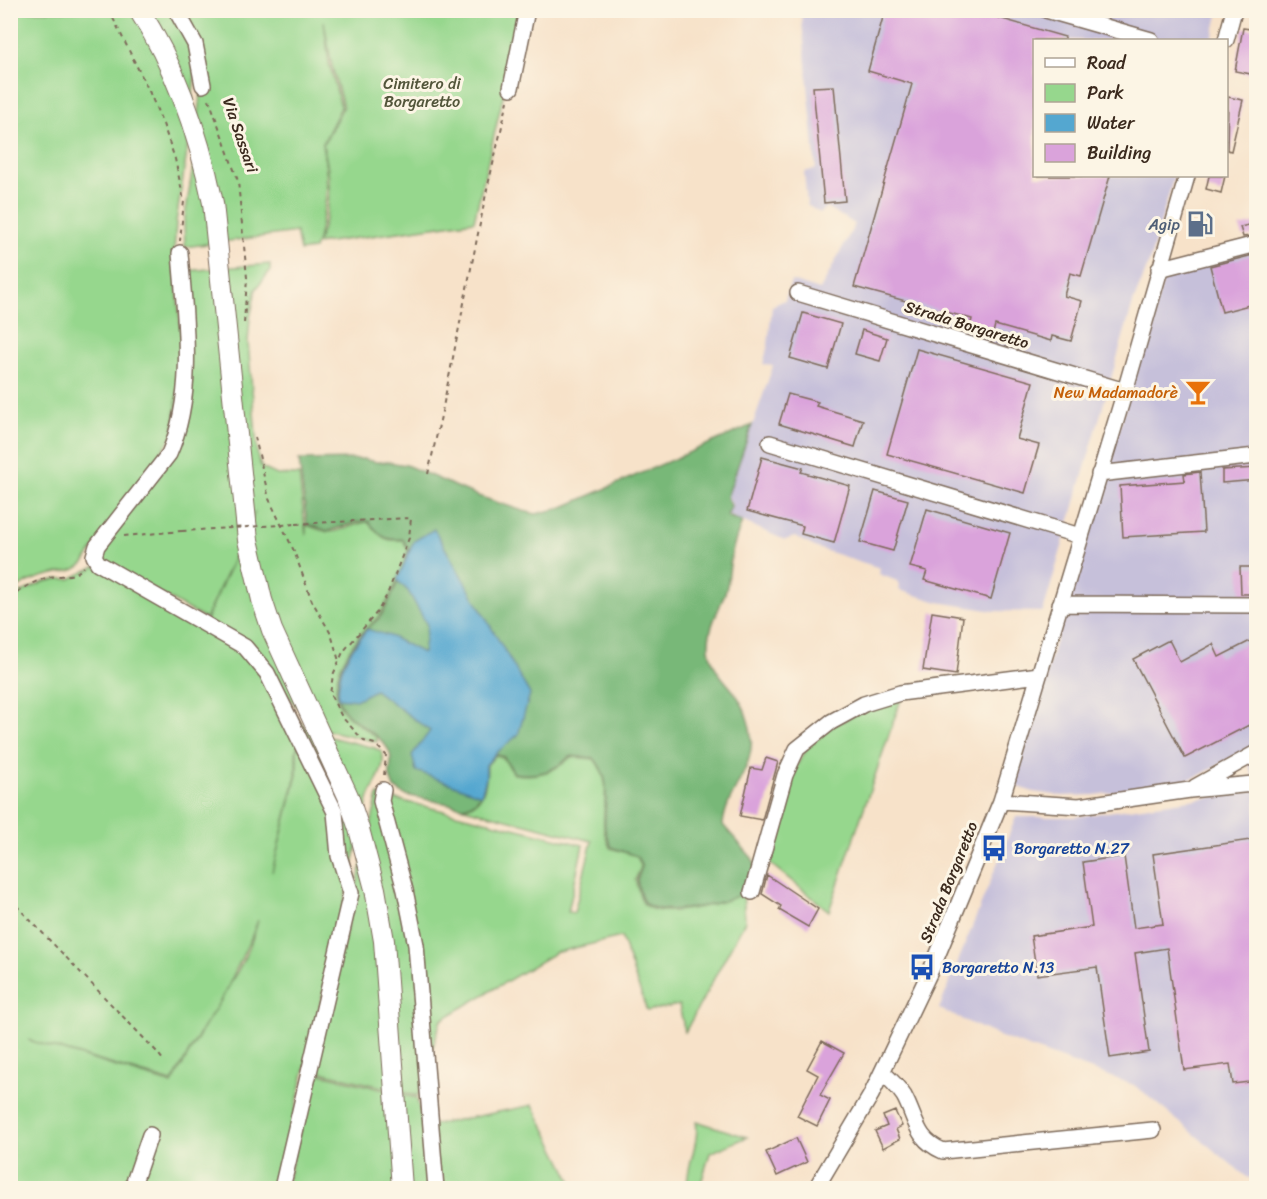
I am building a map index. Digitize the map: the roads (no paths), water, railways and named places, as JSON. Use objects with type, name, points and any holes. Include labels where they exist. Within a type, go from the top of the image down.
[{"type":"main road","points":[[139,10],[178,84],[194,125],[205,163],[213,203],[248,540],[253,568],[285,662],[348,796],[375,889],[384,940],[402,1188]]},
{"type":"street","name":"Via Sassari","points":[[176,10],[195,44],[203,85]]},
{"type":"street","points":[[511,88],[527,10]]},
{"type":"street","points":[[1046,10],[1147,39]]},
{"type":"street","points":[[1226,39],[1234,10]]},
{"type":"street","name":"Strada Borgaretto","points":[[816,1188],[871,1095],[882,1072],[935,961],[1001,801],[1125,391],[1187,177]]},
{"type":"street","points":[[1159,269],[1257,244]]},
{"type":"street","points":[[180,253],[186,346],[183,403],[177,437],[170,454],[97,546],[94,556],[98,563],[245,648],[267,673],[335,812],[339,856],[351,893],[282,1188]]},
{"type":"street","name":"Strada Borgaretto","points":[[798,293],[1125,391]]},
{"type":"street","points":[[770,443],[1080,536]]},
{"type":"street","points":[[1099,474],[1257,456]]},
{"type":"street","points":[[1060,604],[1257,605]]},
{"type":"street","points":[[752,892],[786,775],[797,748],[831,722],[864,704],[900,693],[1038,675]]},
{"type":"street","points":[[1190,790],[1257,753]]},
{"type":"street","points":[[1001,801],[1079,806],[1190,790],[1253,784]]},
{"type":"street","points":[[383,790],[381,801],[405,890],[416,945],[436,1188]]},
{"type":"street","points":[[882,1072],[903,1096],[928,1145],[943,1151],[1154,1130]]},
{"type":"street","points":[[132,1188],[150,1135]]},
{"type":"water","points":[[434,529],[530,694],[518,735],[495,754],[486,765],[486,779],[481,795],[416,771],[412,755],[430,731],[375,690],[356,700],[338,698],[338,686],[345,660],[367,629],[390,636],[423,653],[427,625],[408,591],[397,580],[414,541]]},
{"type":"place","name":"Agip","points":[[1200,224]]},
{"type":"place","name":"New Madamadorè","points":[[1198,392]]},
{"type":"place","name":"Borgaretto N.27","points":[[994,848]]},
{"type":"place","name":"Borgaretto N.13","points":[[922,967]]},
{"type":"park label","name":"Cimitero di Borgaretto","points":[[422,92]]}]
